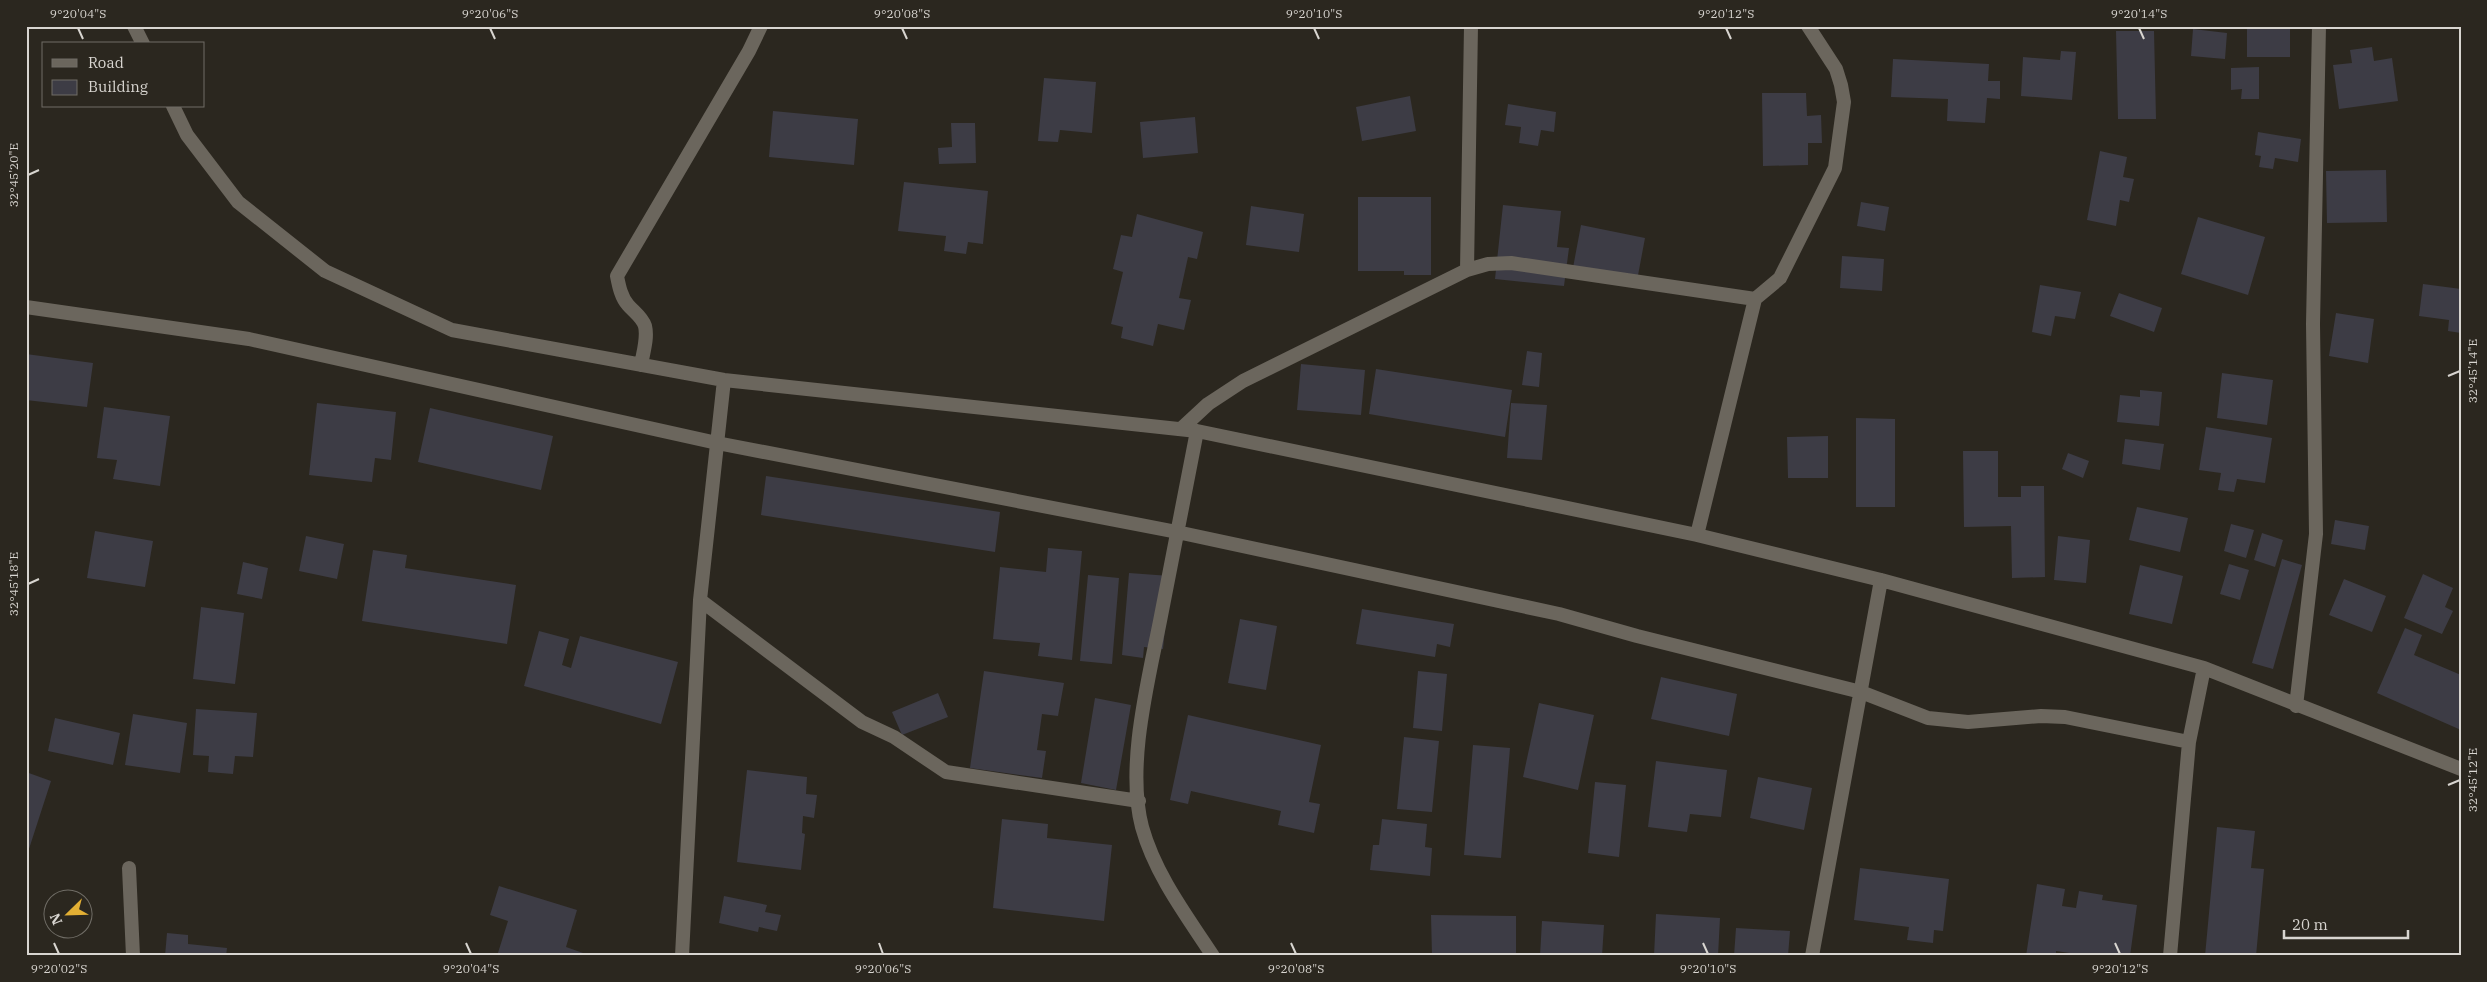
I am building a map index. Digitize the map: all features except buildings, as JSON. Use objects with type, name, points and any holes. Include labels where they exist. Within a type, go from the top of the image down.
[{"type":"street","points":[[134,26],[142,42]]},
{"type":"street","points":[[641,365],[646,334],[645,326],[642,319],[627,304],[622,295],[617,276],[749,51],[761,26]]},
{"type":"street","points":[[1467,270],[1471,26]]},
{"type":"street","points":[[1697,535],[1754,299],[1780,278],[1835,168],[1844,102],[1841,85],[1836,69],[1808,26]]},
{"type":"street","points":[[2296,706],[2316,534],[2313,324],[2319,26]]},
{"type":"street","points":[[174,108],[187,135],[238,202],[325,271],[452,330],[724,380],[1197,431],[1697,535],[1881,580],[2204,668],[2296,706],[2461,769]]},
{"type":"street","points":[[1181,429],[1208,404],[1243,381],[1467,270],[1488,264],[1511,263],[1754,299]]},
{"type":"street","points":[[26,307],[248,340],[717,443],[1177,532],[1559,614],[1628,634],[1861,692],[1928,718],[1968,722],[2041,716],[2065,717],[2189,742]]},
{"type":"street","points":[[682,956],[700,600],[724,380]]},
{"type":"street","points":[[1197,431],[1145,697],[1136,764],[1142,825],[1156,864],[1212,956]]},
{"type":"street","points":[[1812,956],[1881,580]]},
{"type":"street","points":[[700,600],[862,722],[894,737],[946,772],[1139,801]]},
{"type":"street","points":[[2170,956],[2189,742],[2204,668]]},
{"type":"street","points":[[130,868],[133,956]]}]
